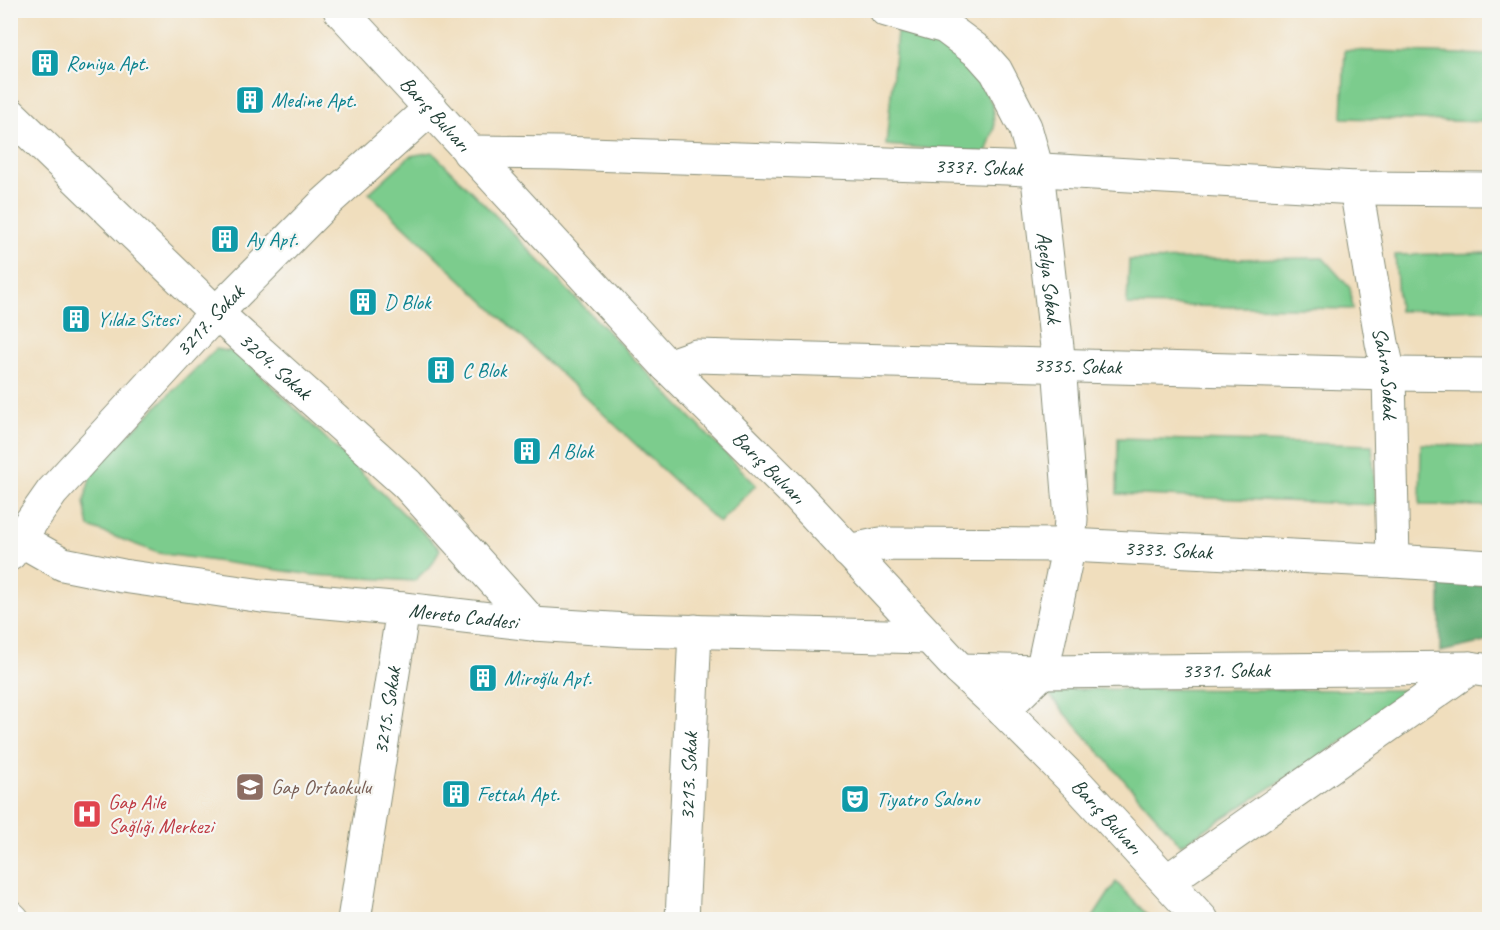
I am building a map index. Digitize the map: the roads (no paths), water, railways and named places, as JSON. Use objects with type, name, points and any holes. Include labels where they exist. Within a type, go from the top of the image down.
[{"type":"street","name":"Barış Bulvarı","points":[[340,10],[667,366],[792,490],[960,670],[1079,786],[1202,920]]},
{"type":"street","name":"Açelya Sokak","points":[[886,10],[945,27],[980,53],[996,71],[1025,127],[1036,170],[1059,365],[1071,519],[1069,545],[1042,672]]},
{"type":"street","name":"3217. Sokak","points":[[13,546],[52,492],[216,314],[323,205],[431,108]]},
{"type":"street","name":"3204. Sokak","points":[[10,114],[216,314],[407,484],[533,624]]},
{"type":"street","name":"3337. Sokak","points":[[469,152],[768,159],[1036,170],[1356,188],[1490,189]]},
{"type":"street","name":"Sahra Sokak","points":[[1356,188],[1389,374],[1393,561]]},
{"type":"street","name":"3335. Sokak","points":[[667,366],[696,356],[1490,375]]},
{"type":"street","name":"3333. Sokak","points":[[848,551],[880,544],[1069,545],[1490,567]]},
{"type":"street","name":"Mereto Caddesi","points":[[13,546],[63,564],[123,576],[262,596],[533,624],[627,630],[929,637]]},
{"type":"street","name":"3215. Sokak","points":[[354,920],[403,609]]},
{"type":"street","name":"3213. Sokak","points":[[682,920],[695,631]]},
{"type":"street","name":"3331. Sokak","points":[[960,670],[1042,672],[1480,669]]},
{"type":"street","points":[[1167,881],[1480,669]]},
{"type":"street","points":[[1003,710],[1042,672]]},
{"type":"place","name":"Roniya Apt.","points":[[45,63]]},
{"type":"place","name":"Medine Apt.","points":[[250,100]]},
{"type":"place","name":"Ay Apt.","points":[[225,239]]},
{"type":"place","name":"D Blok","points":[[363,302]]},
{"type":"place","name":"Yıldız Sitesi","points":[[76,319]]},
{"type":"place","name":"C Blok","points":[[441,370]]},
{"type":"place","name":"A Blok","points":[[527,451]]},
{"type":"place","name":"Miroğlu Apt.","points":[[483,678]]},
{"type":"place","name":"Gap Ortaokulu","points":[[250,787]]},
{"type":"place","name":"Fettah Apt.","points":[[456,794]]},
{"type":"place","name":"Tiyatro Salonu","points":[[855,799]]},
{"type":"place","name":"Gap Aile Sağlığı Merkezi","points":[[87,814]]}]
